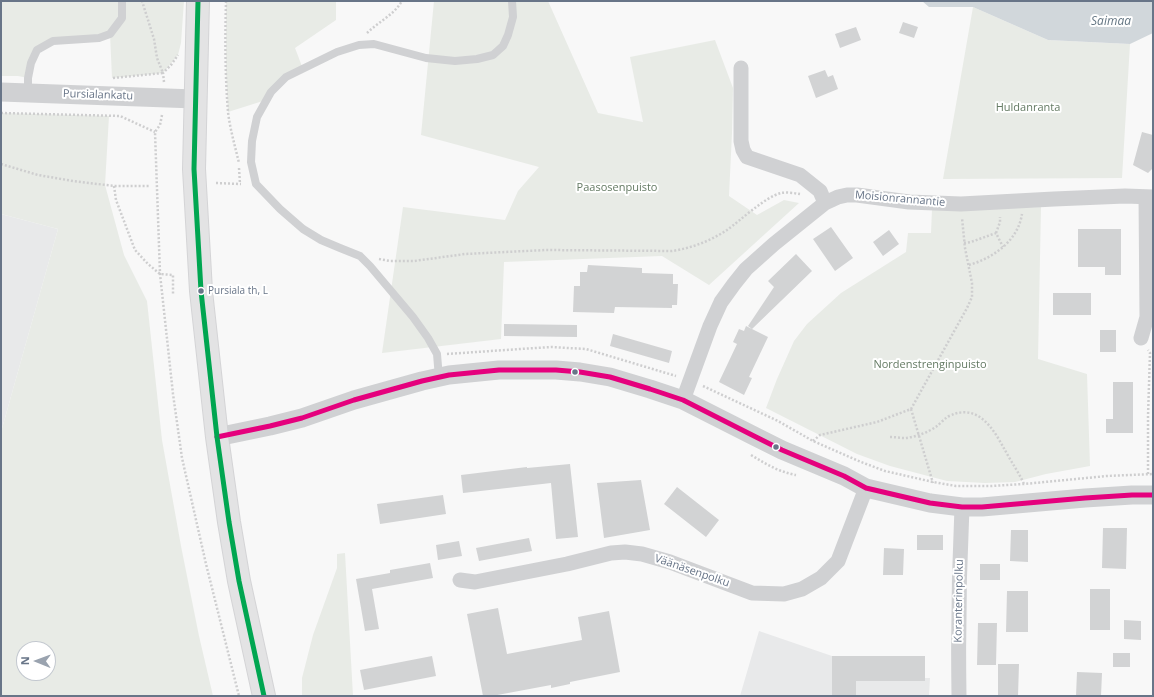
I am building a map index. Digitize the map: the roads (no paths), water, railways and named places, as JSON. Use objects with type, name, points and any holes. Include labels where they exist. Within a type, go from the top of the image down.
[{"type":"main road","points":[[198,1],[194,169],[200,276],[216,437],[238,581],[264,696]]},
{"type":"street","points":[[741,68],[742,141],[743,150],[747,157],[800,175],[823,197]]},
{"type":"street","name":"Pursialankatu","points":[[1,92],[195,99]]},
{"type":"street","name":"Moisionrannantie","points":[[683,400],[710,326],[721,302],[746,269],[823,197],[857,195],[909,202],[961,204],[1125,196],[1149,197]]},
{"type":"street","points":[[1141,338],[1146,317],[1149,197]]},
{"type":"street","points":[[216,437],[302,418],[354,400],[439,378],[473,372],[522,369],[556,370],[580,372],[610,378],[683,400],[763,440],[837,473],[866,488],[930,503],[962,507],[982,507],[1085,498],[1153,495]]},
{"type":"street","name":"Väänäsenpolku","points":[[460,580],[475,582],[567,564],[611,553],[625,552],[642,554],[670,562],[752,593],[784,594],[802,588],[822,578],[838,561],[866,488]]},
{"type":"street","name":"Koranterinpolku","points":[[959,696],[959,578],[962,507]]},
{"type":"lane","points":[[28,93],[28,78],[31,63],[37,50],[54,42],[99,38],[110,34],[122,18],[122,1]]},
{"type":"lane","points":[[439,378],[437,354],[428,338],[413,317],[370,266],[360,256],[340,248],[303,229],[280,209],[256,184],[252,162],[252,140],[257,117],[271,92],[286,78],[337,52],[359,45],[374,44],[426,58],[455,61],[477,59],[492,55],[503,46],[508,35],[513,17],[512,1]]},
{"type":"water","name":"Saimaa","points":[[922,1],[1153,1],[1153,33],[1130,44],[1048,40],[973,7],[929,7]]},
{"type":"place","name":"Pursiala th, L","points":[[201,291]]},
{"type":"park label","name":"Huldanranta","points":[[1028,108]]},
{"type":"park label","name":"Paasosenpuisto","points":[[617,188]]},
{"type":"park label","name":"Nordenstrenginpuisto","points":[[930,365]]}]
